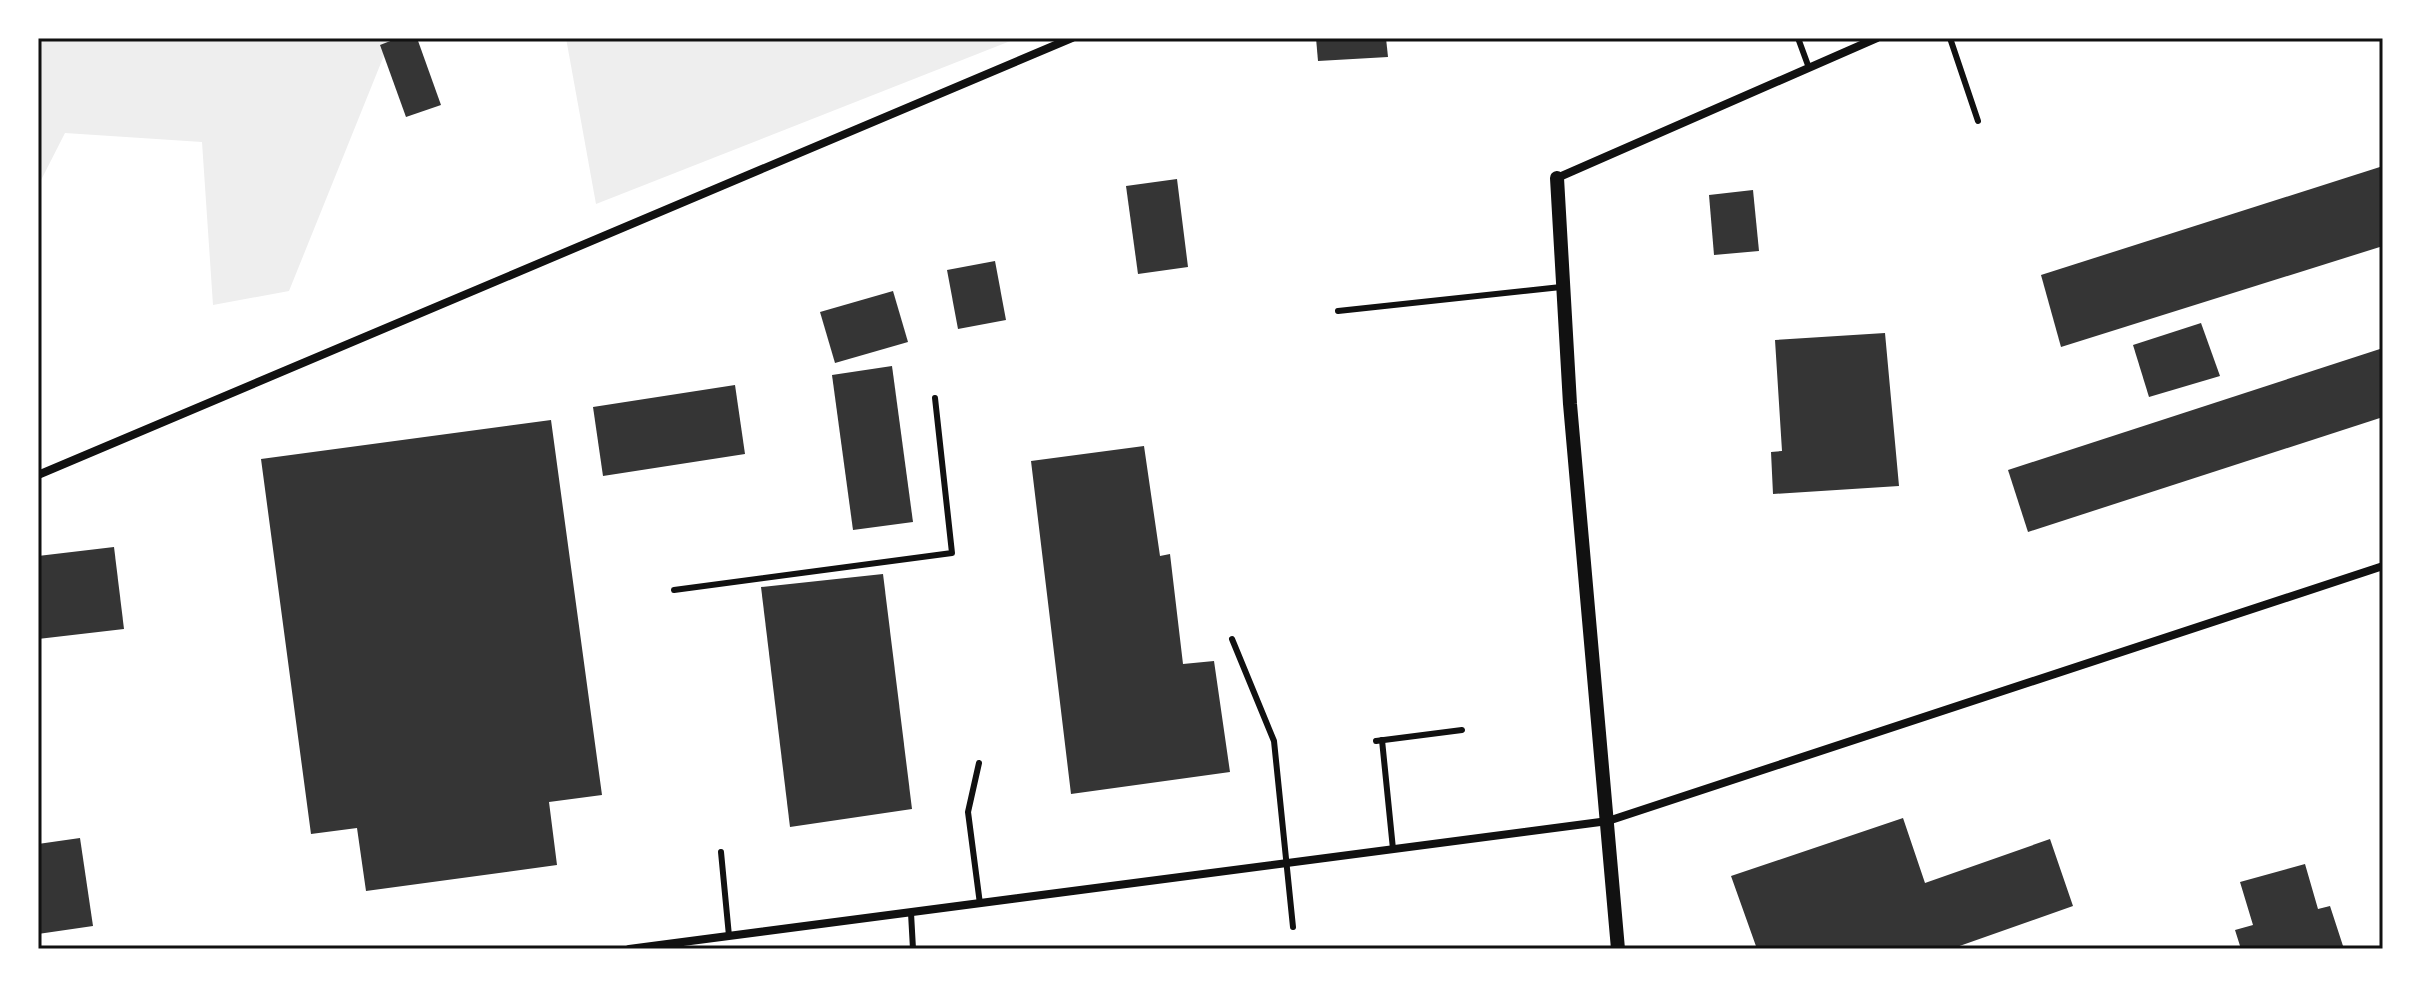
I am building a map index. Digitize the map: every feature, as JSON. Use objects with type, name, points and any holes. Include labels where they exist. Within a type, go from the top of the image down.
[{"type":"street","points":[[38,475],[1072,38]]},
{"type":"street","points":[[1618,949],[1570,404],[1557,178],[1877,38]]},
{"type":"street","points":[[629,949],[1608,821],[2383,566]]},
{"type":"lane","points":[[1798,38],[1809,68]]},
{"type":"lane","points":[[1950,38],[1978,121]]},
{"type":"lane","points":[[1338,311],[1564,287]]},
{"type":"lane","points":[[674,590],[952,553],[935,398]]},
{"type":"lane","points":[[1232,639],[1274,741],[1293,927]]},
{"type":"lane","points":[[1393,849],[1379,741],[1462,730]]},
{"type":"lane","points":[[979,763],[968,812],[980,904]]},
{"type":"lane","points":[[721,852],[729,936]]},
{"type":"lane","points":[[911,913],[913,949]]},
{"type":"shaded area","points":[[38,38],[391,38],[289,291],[213,305],[202,142],[65,133],[38,186]]},
{"type":"shaded area","points":[[566,38],[1018,38],[596,204]]},
{"type":"building","points":[[398,38],[417,38],[441,105],[406,117],[380,45]]},
{"type":"building","points":[[1316,38],[1386,38],[1388,57],[1318,61]]},
{"type":"building","points":[[2383,166],[2383,246],[2061,347],[2041,275]]},
{"type":"building","points":[[1177,179],[1188,267],[1138,274],[1126,186]]},
{"type":"building","points":[[1753,190],[1759,251],[1714,255],[1709,195]]},
{"type":"building","points":[[995,261],[1006,320],[958,329],[947,270]]},
{"type":"building","points":[[893,291],[908,342],[835,363],[820,312]]},
{"type":"building","points":[[2201,323],[2220,376],[2149,397],[2133,345]]},
{"type":"building","points":[[1885,333],[1899,486],[1773,494],[1771,452],[1782,451],[1775,340]]},
{"type":"building","points":[[2383,348],[2383,417],[2028,532],[2008,470]]},
{"type":"building","points":[[892,366],[913,522],[853,530],[832,375]]},
{"type":"building","points":[[735,385],[745,454],[603,476],[593,407]]},
{"type":"building","points":[[551,420],[602,795],[549,802],[557,865],[366,891],[357,828],[311,834],[261,459]]},
{"type":"building","points":[[1144,446],[1160,556],[1170,554],[1183,664],[1214,661],[1230,772],[1071,794],[1031,461]]},
{"type":"building","points":[[114,547],[124,629],[38,639],[38,556]]},
{"type":"building","points":[[883,574],[912,809],[790,827],[761,587]]},
{"type":"building","points":[[1903,818],[1925,883],[2050,839],[2073,906],[1951,949],[1757,949],[1731,876]]},
{"type":"building","points":[[80,838],[93,926],[38,934],[38,844]]},
{"type":"building","points":[[2305,864],[2318,909],[2330,906],[2344,949],[2241,949],[2235,930],[2253,925],[2240,882]]}]
